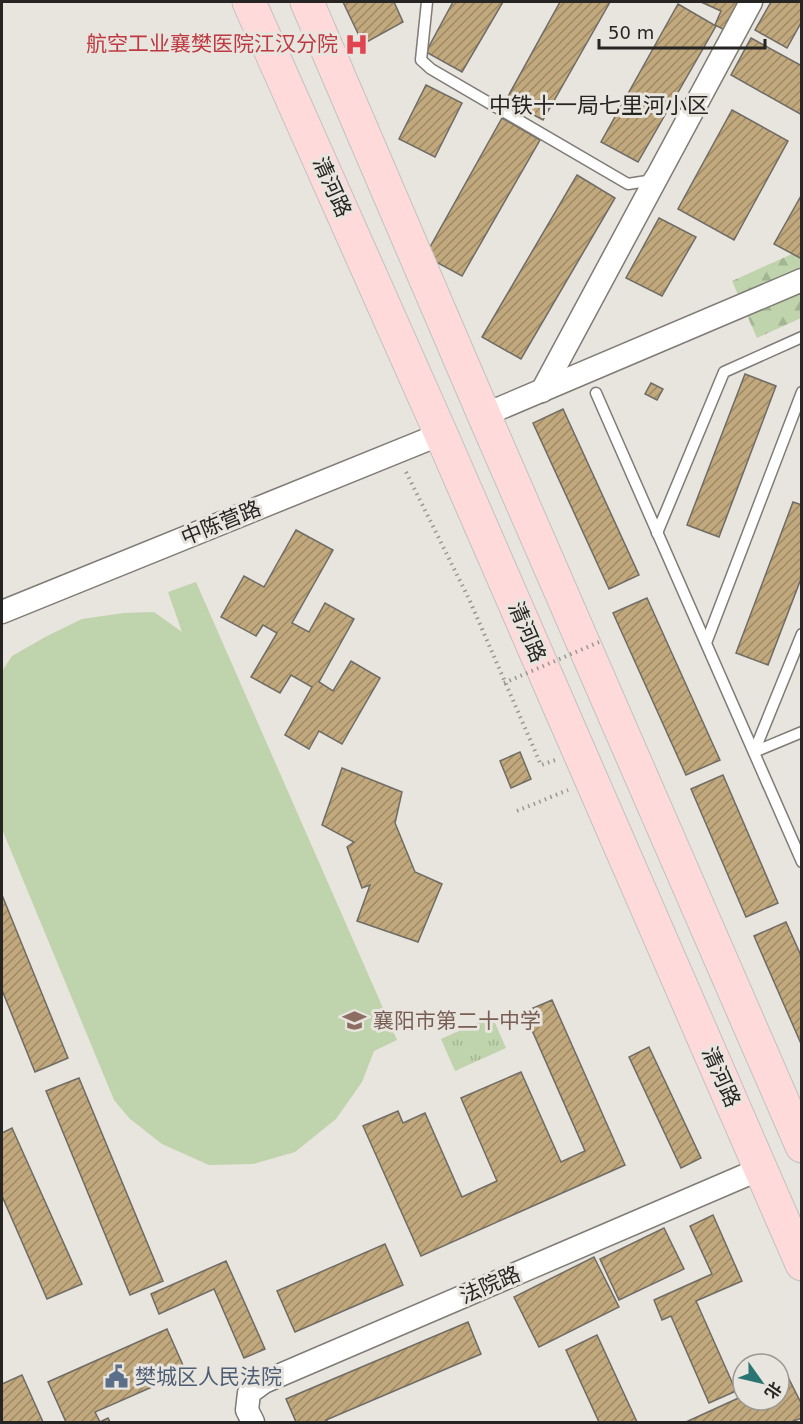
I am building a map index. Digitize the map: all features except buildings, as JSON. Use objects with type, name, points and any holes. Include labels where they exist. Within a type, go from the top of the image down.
[{"type":"main road","name":"清河路","points":[[249,2],[441,434],[801,1264]]},
{"type":"main road","points":[[307,2],[483,415],[801,1146]]},
{"type":"street","points":[[542,391],[751,2]]},
{"type":"street","points":[[483,415],[801,280]]},
{"type":"street","name":"中陈营路","points":[[2,612],[441,434]]},
{"type":"street","name":"法院路","points":[[253,1422],[247,1410],[249,1394],[264,1382],[760,1169]]},
{"type":"lane","points":[[427,2],[421,60],[430,69],[628,184],[647,182],[720,48]]},
{"type":"lane","points":[[657,533],[724,372],[801,337]]},
{"type":"lane","points":[[705,643],[801,392]]},
{"type":"lane","points":[[596,393],[801,862]]},
{"type":"lane","points":[[754,752],[801,633]]},
{"type":"lane","points":[[754,752],[801,732]]},
{"type":"path","points":[[396,452],[469,599],[541,765]]},
{"type":"path","points":[[504,683],[599,642]]},
{"type":"path","points":[[517,811],[591,780]]},
{"type":"green space","points":[[801,250],[801,318],[757,338],[732,281]]},
{"type":"green space","points":[[196,582],[397,1040],[374,1051],[362,1082],[336,1119],[295,1152],[253,1164],[209,1165],[162,1144],[129,1118],[114,1100],[2,829],[2,671],[12,656],[82,619],[124,613],[154,612],[182,632],[168,592]]},
{"type":"green space","points":[[492,1016],[506,1048],[455,1071],[441,1039]]},
{"type":"place","name":"航空工业襄樊医院江汉分院","points":[[356,44]]},
{"type":"place","name":"襄阳市第二十中学","points":[[355,1021]]},
{"type":"place","name":"樊城区人民法院","points":[[117,1377]]},
{"type":"district","name":"中铁十一局七里河小区","points":[[599,105]]}]
